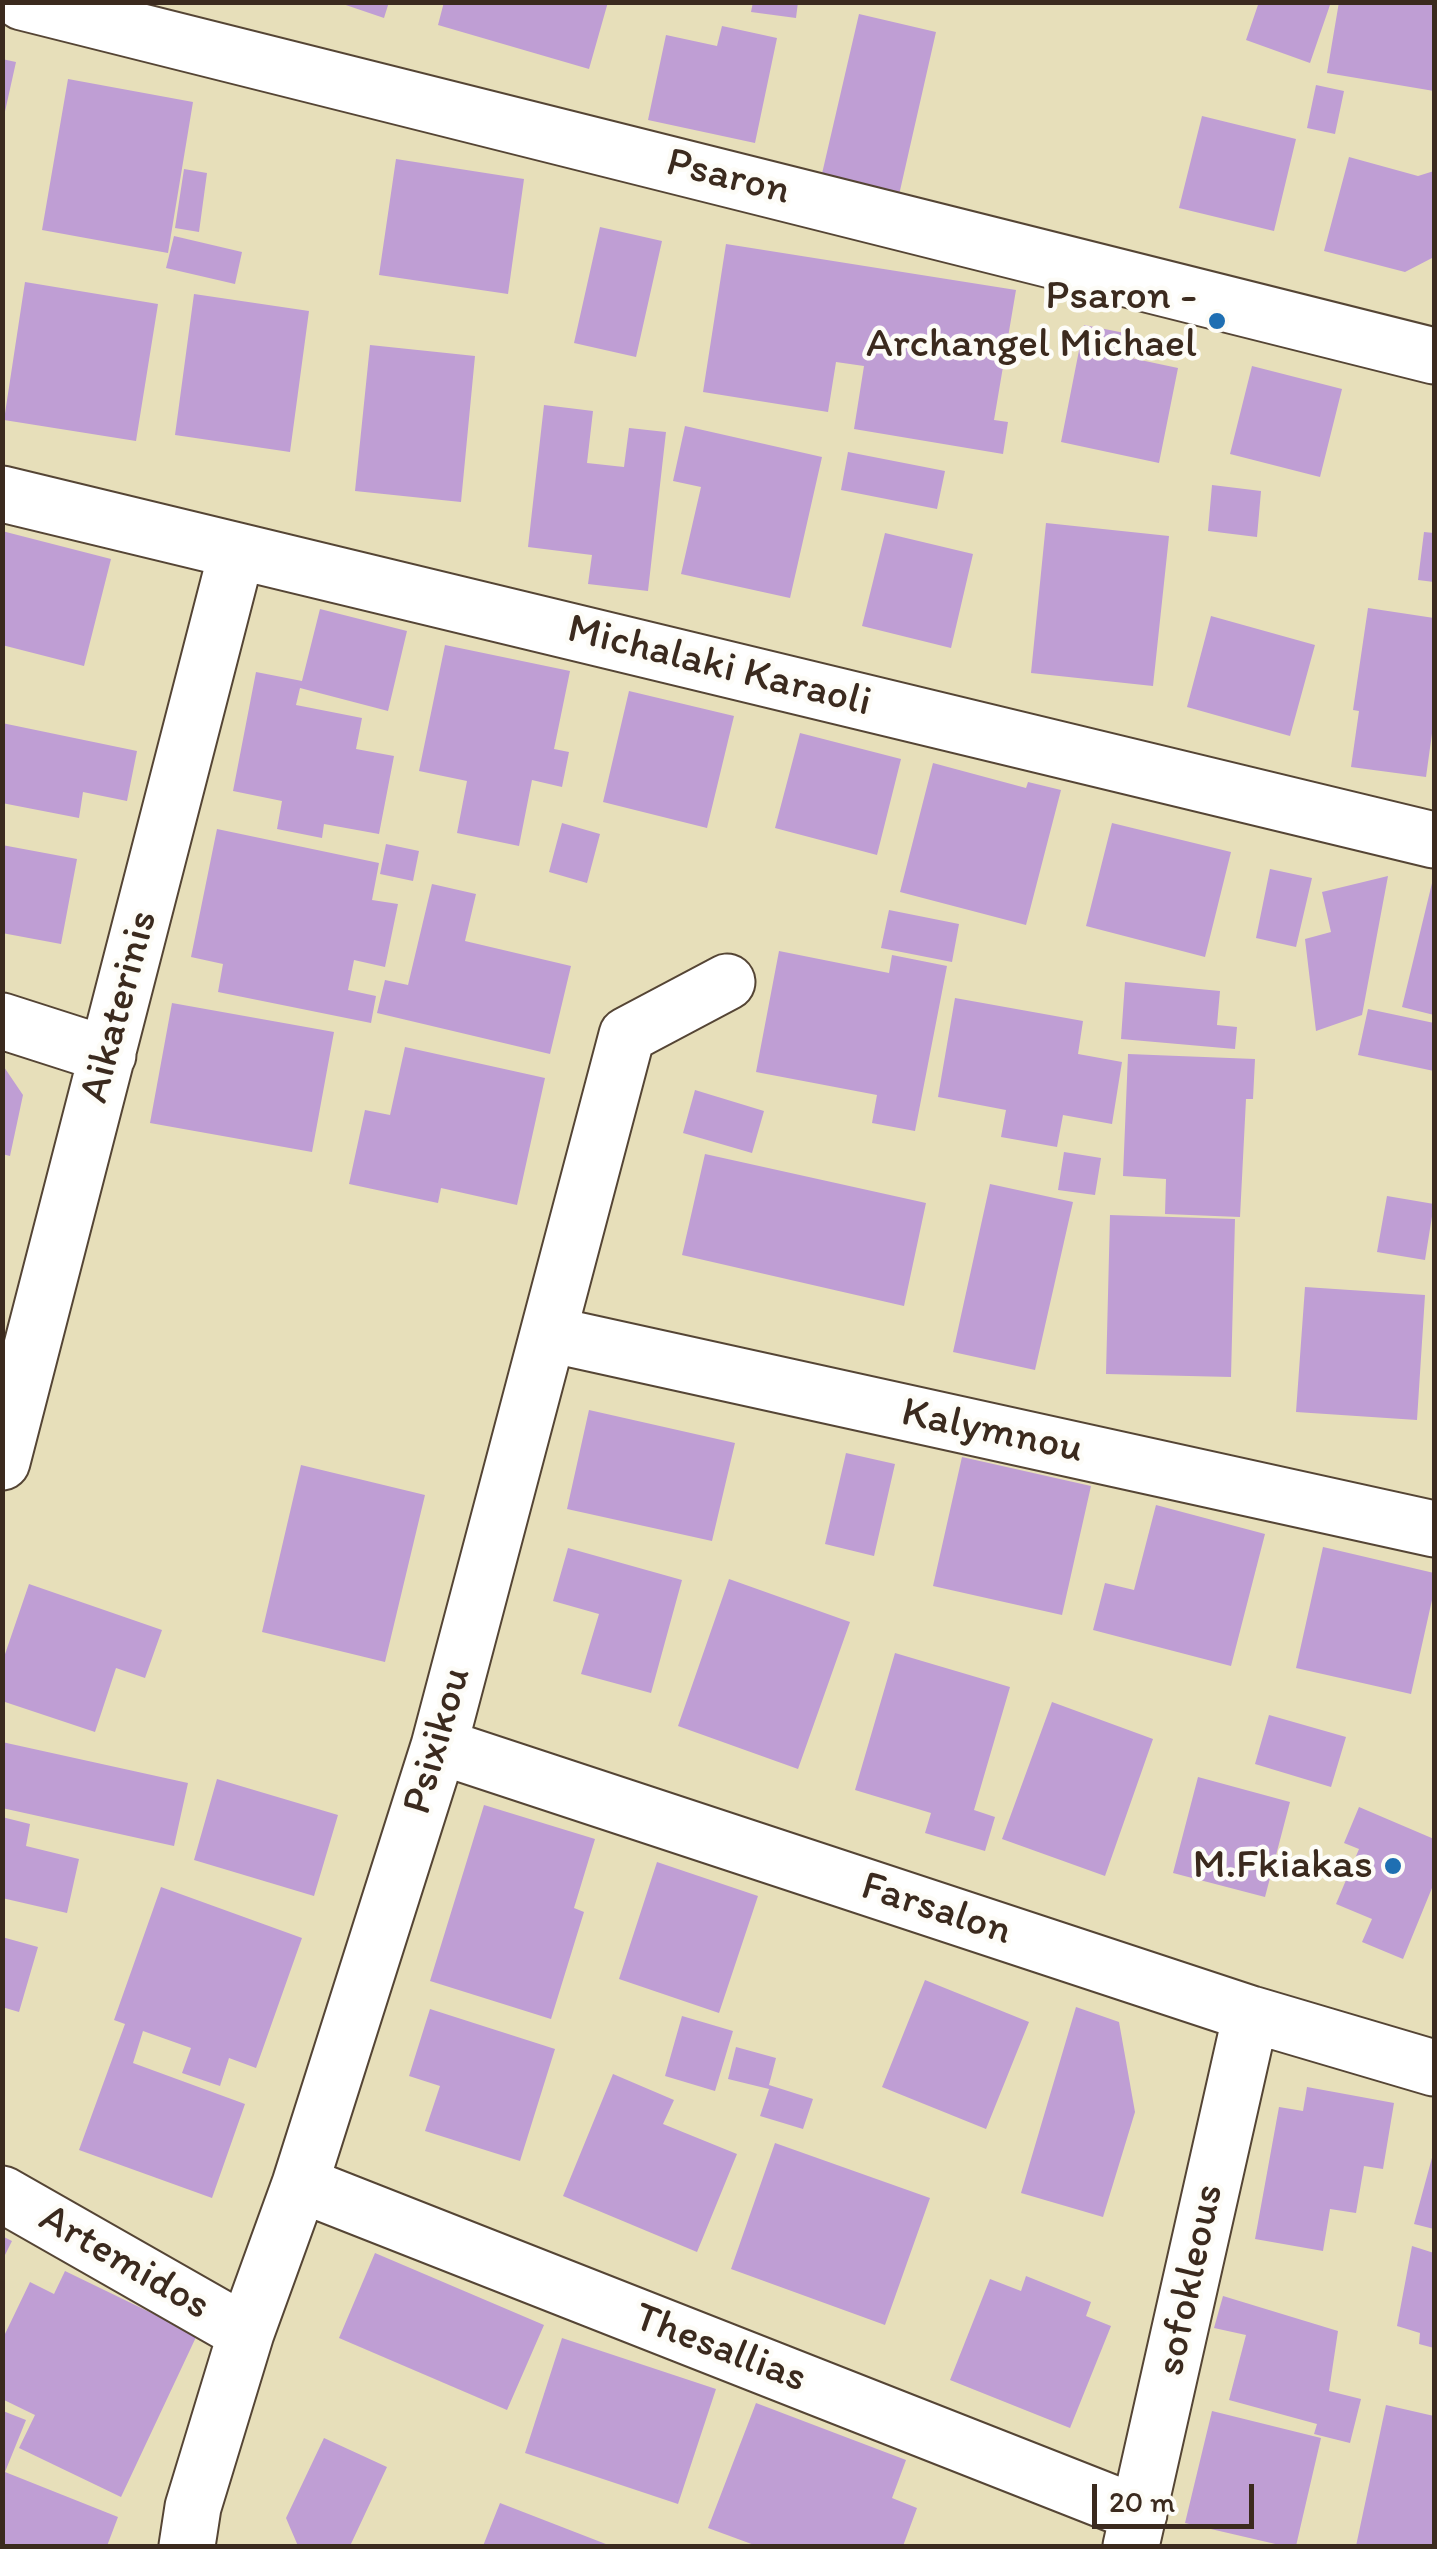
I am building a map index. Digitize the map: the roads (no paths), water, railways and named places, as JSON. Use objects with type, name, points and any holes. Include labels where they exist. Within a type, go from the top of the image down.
[{"type":"street","name":"Psaron","points":[[22,2],[1434,356]]},
{"type":"street","name":"Michalaki Karaoli","points":[[2,494],[1434,840]]},
{"type":"street","name":"Aikaterinis","points":[[2,1462],[238,551]]},
{"type":"street","name":"Psixikou","points":[[187,2546],[193,2507],[246,2333],[300,2184],[438,1746],[627,1035],[727,982]]},
{"type":"street","points":[[2,1021],[108,1054]]},
{"type":"street","name":"Kalymnou","points":[[549,1334],[1434,1529]]},
{"type":"street","name":"Farsalon","points":[[438,1746],[1252,2014],[1434,2068]]},
{"type":"street","name":"sofokleous","points":[[1135,2530],[1252,2014]]},
{"type":"street","name":"Thesallias","points":[[300,2184],[1135,2530]]},
{"type":"street","name":"Artemidos","points":[[2,2194],[246,2333]]},
{"type":"place","name":"Psaron - Archangel Michael","points":[[1217,321]]},
{"type":"place","name":"M.Fkiakas","points":[[1393,1866]]}]
